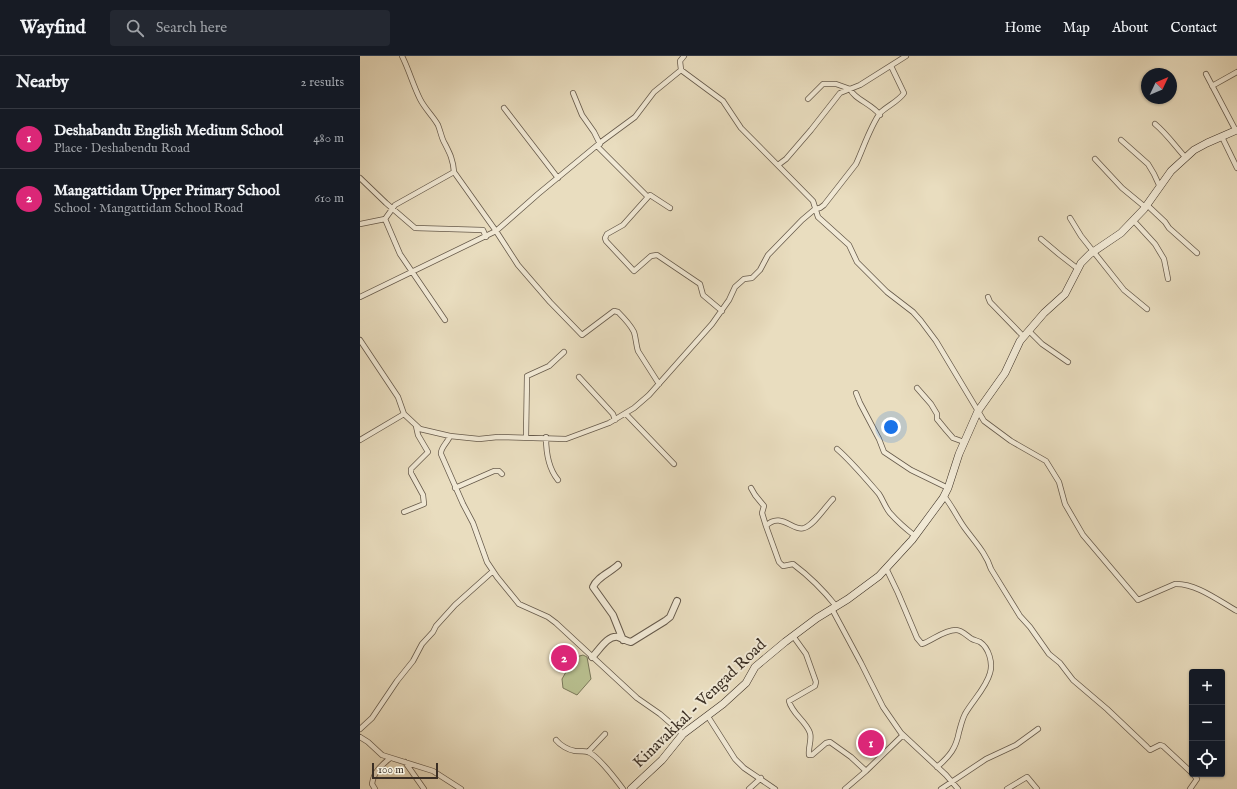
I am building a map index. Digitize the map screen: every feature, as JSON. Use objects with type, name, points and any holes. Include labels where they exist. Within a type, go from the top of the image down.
[{"type":"main road","name":"Kinavakkal - Vengad Road","points":[[631,789],[662,760],[684,734],[746,683],[755,667],[793,636],[879,576],[915,536],[944,496],[964,442],[978,411],[1005,373],[1020,341],[1065,294],[1081,263],[1093,252],[1121,233],[1146,206],[1171,171],[1186,158],[1200,147],[1236,131]]},
{"type":"street","points":[[402,56],[421,102],[438,126],[450,151],[454,172],[518,265],[550,302],[582,335],[614,311],[618,312],[630,325],[634,333],[638,351],[659,384]]},
{"type":"street","points":[[677,56],[680,61],[681,70],[723,101],[741,128],[813,201],[818,217],[849,245],[858,262],[887,292],[913,312],[921,321],[936,341],[984,421],[1011,441],[1046,461],[1059,482],[1065,504],[1083,535],[1138,600],[1175,584],[1181,583],[1195,587],[1236,609]]},
{"type":"street","points":[[680,61],[684,56]]},
{"type":"street","points":[[778,166],[811,130],[840,93],[860,85],[906,56]]},
{"type":"street","points":[[360,340],[398,397],[404,414],[420,429],[450,436],[479,439],[498,437],[546,437],[566,439],[615,420],[626,414],[650,395],[712,324],[729,300],[735,287],[744,279],[752,278],[760,270],[768,255],[802,220],[815,209],[824,205],[856,164],[875,121],[890,104],[904,93],[892,66]]},
{"type":"street","points":[[360,297],[496,231],[598,145],[635,117],[654,92],[681,70]]},
{"type":"street","points":[[1212,86],[1237,72]]},
{"type":"street","points":[[1206,74],[1236,131]]},
{"type":"street","points":[[808,99],[823,84],[836,84],[850,89],[854,96],[871,106],[880,115]]},
{"type":"street","points":[[573,93],[582,115],[594,132],[598,145],[648,197]]},
{"type":"street","points":[[504,108],[558,178]]},
{"type":"street","points":[[1155,124],[1166,134],[1186,158]]},
{"type":"street","points":[[1222,137],[1237,168]]},
{"type":"street","points":[[1121,140],[1148,164],[1160,187]]},
{"type":"street","points":[[1095,159],[1122,188],[1165,222],[1169,228],[1197,253]]},
{"type":"street","points":[[360,224],[385,219],[395,205],[454,172]]},
{"type":"street","points":[[360,178],[392,209],[415,228],[483,230],[486,237]]},
{"type":"street","points":[[670,208],[650,195],[622,225],[607,234],[605,238],[606,241],[634,270],[654,255],[657,255],[667,261],[700,284],[703,295],[722,311]]},
{"type":"street","points":[[1070,218],[1093,252],[1124,290],[1147,309]]},
{"type":"street","points":[[385,219],[400,254],[445,320]]},
{"type":"street","points":[[1133,220],[1155,244],[1164,259],[1168,279]]},
{"type":"street","points":[[1041,239],[1078,269]]},
{"type":"street","points":[[988,297],[990,302],[1024,337]]},
{"type":"street","points":[[1029,331],[1042,344],[1068,362]]},
{"type":"street","points":[[526,437],[527,376],[549,366],[564,352]]},
{"type":"street","points":[[579,377],[613,414],[615,420]]},
{"type":"street","points":[[917,388],[931,404],[937,414],[937,419],[946,430],[953,438],[964,442]]},
{"type":"street","points":[[856,393],[884,452],[911,470],[948,488]]},
{"type":"street","points":[[360,440],[404,414]]},
{"type":"street","points":[[626,414],[674,464]]},
{"type":"street","points":[[404,512],[424,504],[423,495],[411,473],[411,469],[418,461],[426,456],[428,452],[418,435],[416,426]]},
{"type":"street","points":[[450,436],[440,451],[473,523],[487,562],[493,571],[519,604],[548,617],[572,637],[637,698],[660,714],[684,734]]},
{"type":"street","points":[[546,437],[546,453],[554,475],[558,480]]},
{"type":"street","points":[[837,448],[880,496],[883,504],[889,512],[915,536]]},
{"type":"street","points":[[456,488],[494,472],[499,471],[502,474]]},
{"type":"street","points":[[751,488],[764,506],[762,513],[779,562],[783,566],[793,564],[828,595],[883,707],[903,735],[958,789]]},
{"type":"street","points":[[944,496],[964,527],[981,549],[989,562],[991,569],[1020,616],[1030,627],[1049,654],[1060,662],[1073,680],[1107,709],[1150,750],[1160,745],[1163,746],[1189,771]]},
{"type":"street","points":[[766,526],[777,520],[788,523],[800,529],[804,528],[821,514],[833,499]]},
{"type":"street","points":[[618,565],[598,580],[594,584],[594,587],[613,615],[623,640]]},
{"type":"street","points":[[886,568],[917,638],[922,644],[947,632],[957,630],[981,642],[989,653],[991,672],[960,724],[959,732],[952,752],[937,767]]},
{"type":"street","points":[[360,729],[372,718],[397,680],[413,661],[422,644],[433,632],[436,626],[455,605],[493,571]]},
{"type":"street","points":[[592,657],[602,645],[613,637],[631,642],[665,622],[670,617],[677,601]]},
{"type":"street","points":[[793,636],[806,654],[816,682],[815,686],[790,701],[790,705],[810,733],[808,748],[809,755],[812,755],[826,743],[830,742],[851,756],[866,771]]},
{"type":"street","points":[[707,715],[735,759],[744,768],[761,778],[775,789]]},
{"type":"street","points":[[941,789],[986,759],[1012,747],[1038,729]]},
{"type":"street","points":[[588,752],[605,734]]},
{"type":"street","points":[[845,789],[903,735]]},
{"type":"street","points":[[360,737],[382,755],[432,771],[461,789]]},
{"type":"street","points":[[556,740],[559,744],[573,751],[588,752],[610,772],[623,789]]},
{"type":"street","points":[[375,789],[372,784],[375,774],[390,758]]},
{"type":"street","points":[[405,762],[424,789]]},
{"type":"street","points":[[1008,789],[1027,777],[1037,789]]},
{"type":"street","points":[[1190,789],[1197,779],[1195,777]]},
{"type":"street","points":[[749,789],[761,778]]},
{"type":"green space","points":[[583,655],[587,657],[591,679],[577,695],[563,688],[562,679],[576,657]]},
{"type":"place","name":"Mangattidam Upper Primary School","points":[[564,658]]},
{"type":"place","name":"Deshabandu English Medium School","points":[[871,743]]}]
